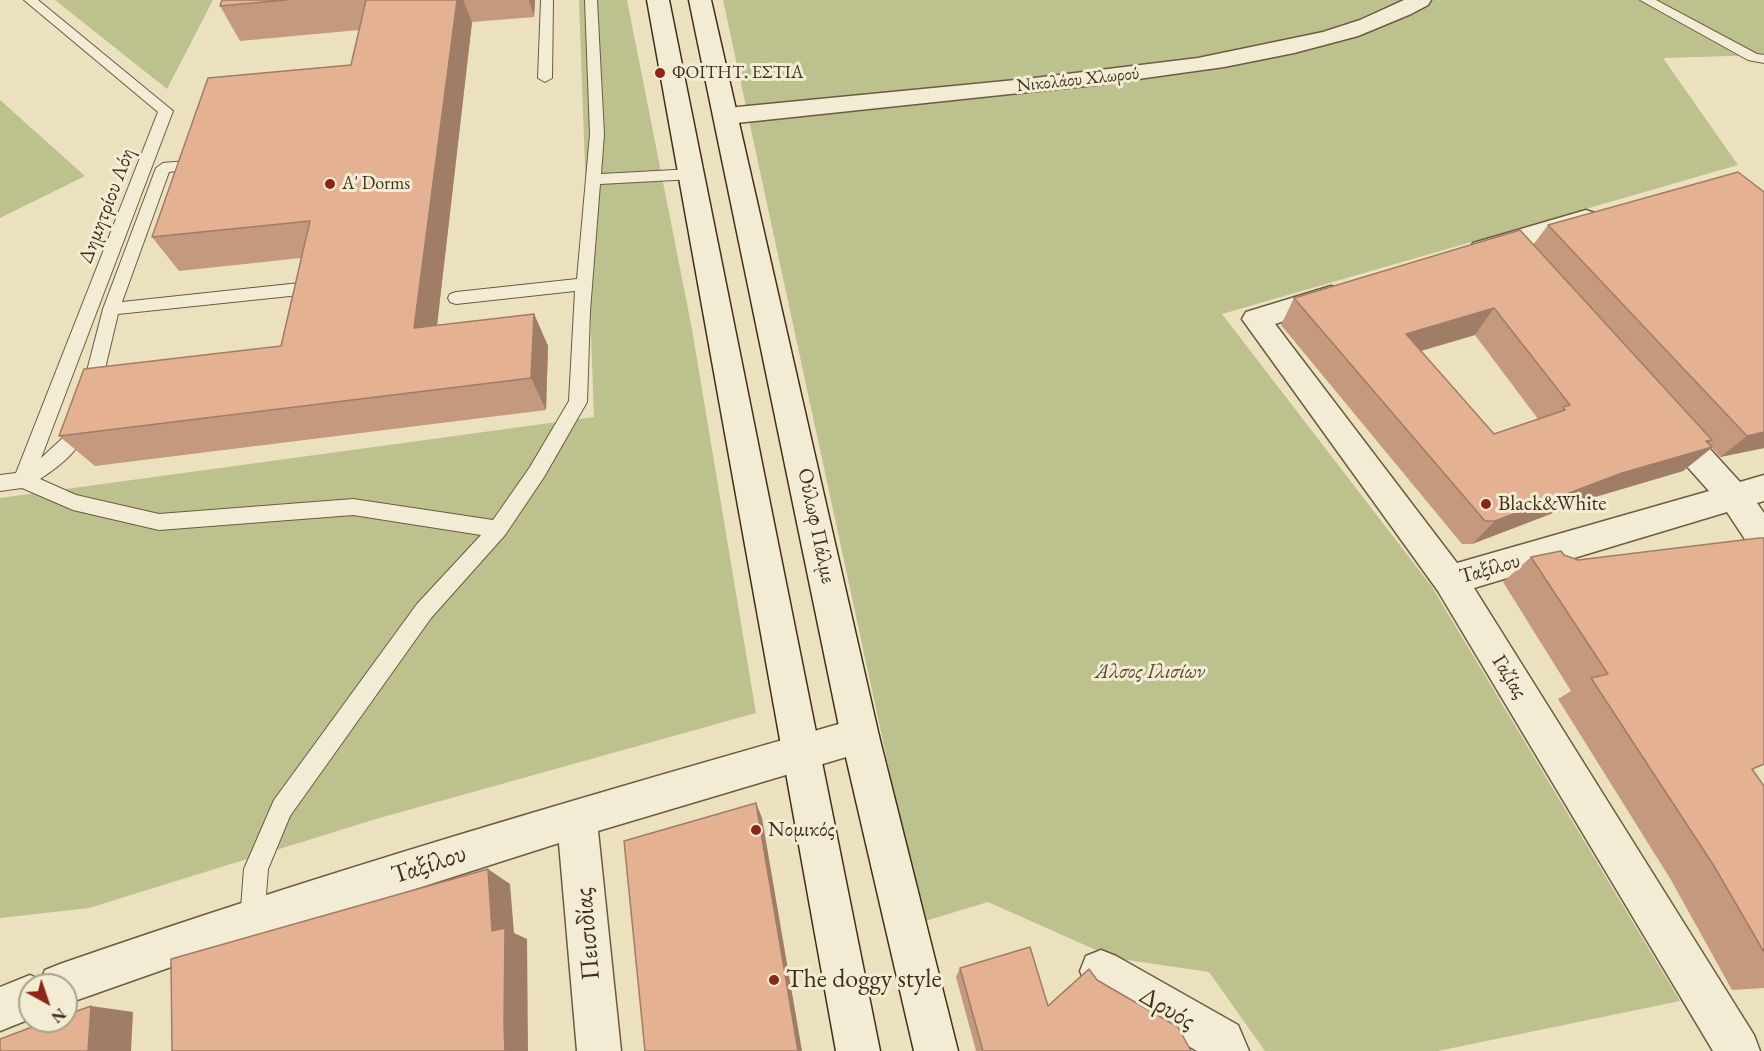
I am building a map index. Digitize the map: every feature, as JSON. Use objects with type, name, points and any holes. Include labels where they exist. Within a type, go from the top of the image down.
[{"type":"street","points":[[658,0],[693,174],[858,1051]]},
{"type":"street","name":"Ούλωφ Πάλμε","points":[[700,0],[860,736],[936,1051]]},
{"type":"street","name":"Νικολάου Χλωρού","points":[[727,116],[1154,72],[1236,59],[1315,42],[1367,25],[1420,0]]},
{"type":"street","points":[[1461,256],[1606,214]]},
{"type":"street","points":[[1506,243],[1530,269]]},
{"type":"street","name":"Γαζίας","points":[[1358,288],[1256,319],[1450,580],[1738,1051]]},
{"type":"street","points":[[1648,401],[1749,493],[1764,541],[1729,546]]},
{"type":"street","name":"Ταξίλου","points":[[1450,580],[1749,493]]},
{"type":"street","name":"Ταξίλου","points":[[1450,580],[1636,558]]},
{"type":"street","name":"Ταξίλου","points":[[78,979],[171,946],[577,818],[860,736]]},
{"type":"street","name":"Πεισιδίας","points":[[577,818],[598,1051]]},
{"type":"street","points":[[171,946],[172,988]]},
{"type":"street","name":"Δρυός","points":[[1101,971],[1222,1041],[1227,1051]]},
{"type":"street","points":[[0,994],[18,992]]},
{"type":"street","points":[[0,1009],[18,1002]]},
{"type":"street","points":[[1738,1051],[1764,1046]]},
{"type":"lane","name":"Δημητρίου Λόη","points":[[23,480],[166,111],[30,0]]},
{"type":"lane","points":[[545,78],[547,0]]},
{"type":"lane","points":[[252,921],[256,869],[282,808],[424,611],[498,529],[537,472],[578,402],[597,134],[591,0]]},
{"type":"lane","points":[[1646,0],[1753,57],[1764,59]]},
{"type":"lane","points":[[0,483],[23,480],[62,454],[81,429],[111,309],[163,168],[198,165]]},
{"type":"lane","points":[[593,179],[693,174]]},
{"type":"lane","points":[[456,298],[585,284]]},
{"type":"lane","points":[[111,309],[309,288]]},
{"type":"lane","points":[[23,480],[74,502],[159,522],[353,507],[498,529]]},
{"type":"green space","points":[[55,0],[213,0],[167,89]]},
{"type":"green space","points":[[579,0],[627,0],[692,329],[756,713],[376,819],[89,908],[0,918],[0,498],[594,417]]},
{"type":"green space","name":"Άλσος Ιλισίων","points":[[723,0],[1764,0],[1764,55],[1663,58],[1738,165],[1222,314],[1432,587],[1680,1001],[1438,1051],[1265,1051],[1209,972],[1114,958],[988,902],[922,922]]},
{"type":"green space","points":[[0,100],[85,176],[0,218]]},
{"type":"building","points":[[222,0],[286,0],[220,6]]},
{"type":"building","name":"A' Dorms","points":[[366,0],[457,0],[414,328],[534,314],[531,378],[59,436],[84,369],[281,346],[310,221],[152,237],[208,78],[351,65]]},
{"type":"building","points":[[1738,172],[1764,192],[1764,432],[1747,436],[1548,225]]},
{"type":"building","points":[[1520,230],[1712,440],[1706,441],[1712,447],[1622,473],[1495,521],[1485,521],[1294,298]],"holes":[[[1494,308],[1570,405],[1563,407],[1565,410],[1494,434],[1406,334]]]},
{"type":"building","points":[[1764,538],[1764,764],[1752,769],[1764,786],[1764,952],[1714,866],[1591,678],[1608,674],[1531,557],[1561,551],[1564,555],[1578,560]]},
{"type":"building","points":[[756,803],[798,1051],[645,1051],[624,841]]},
{"type":"building","points":[[488,869],[492,931],[505,928],[505,1051],[172,1051],[171,959]]},
{"type":"building","points":[[1030,947],[1048,1006],[1089,969],[1097,980],[1178,1027],[1191,1051],[983,1051],[960,968]]},
{"type":"building","points":[[91,1006],[88,1051],[0,1051],[0,1039],[18,1032],[78,1033],[78,1011]]},
{"type":"place","name":"ΦΟΙΤΗΤ. ΕΣΤΙΑ","points":[[660,73]]},
{"type":"place","name":"A' Dorms","points":[[330,184]]},
{"type":"place","name":"Black&White","points":[[1486,504]]},
{"type":"place","name":"Νομικός","points":[[756,830]]},
{"type":"place","name":"The doggy style","points":[[774,980]]}]
